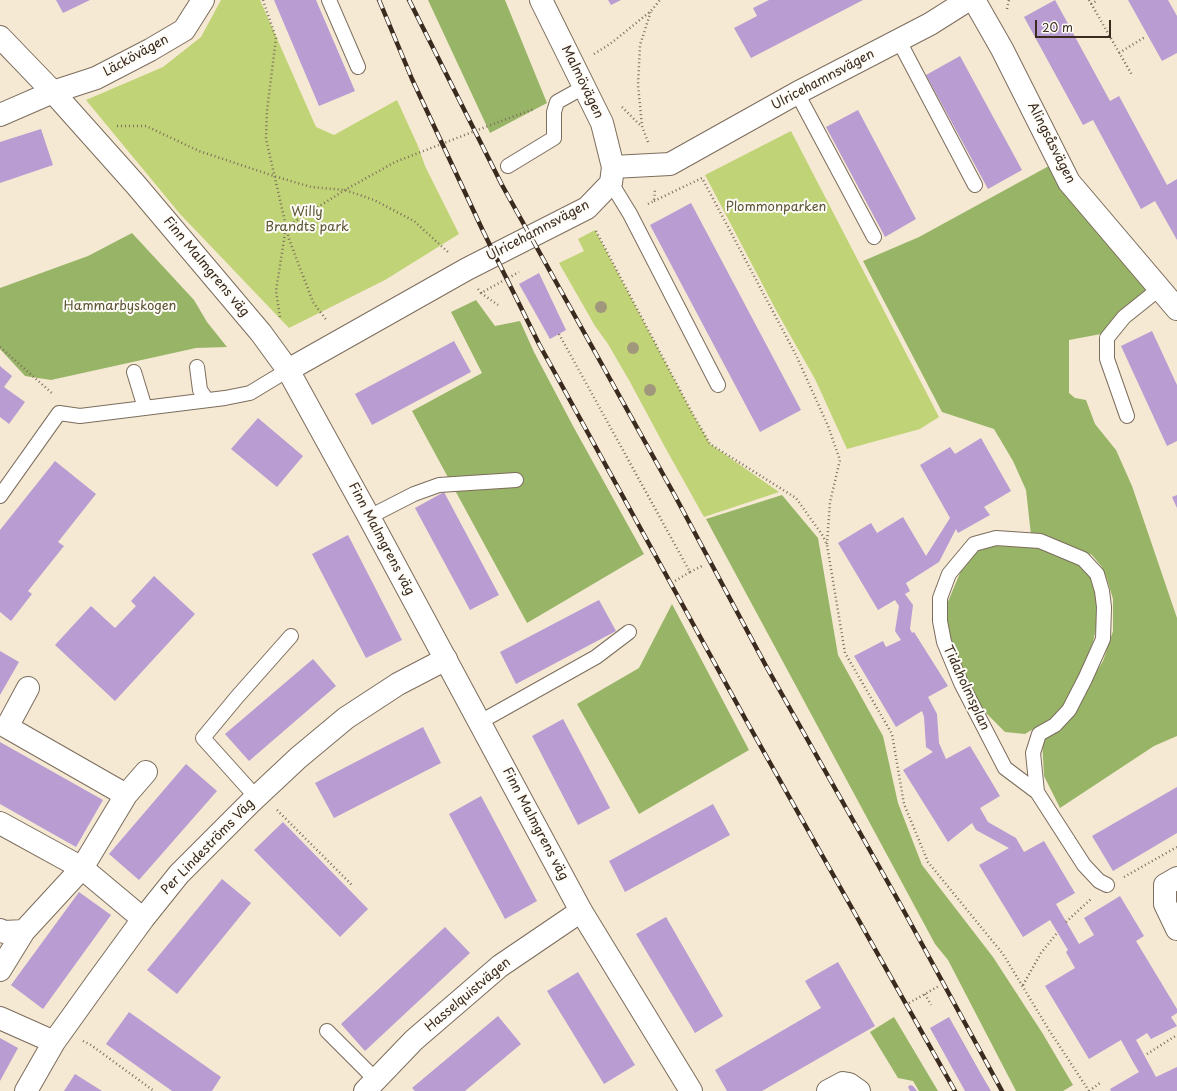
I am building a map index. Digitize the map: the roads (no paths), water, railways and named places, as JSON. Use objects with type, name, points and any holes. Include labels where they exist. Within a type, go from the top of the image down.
[{"type":"street","name":"Läckövägen","points":[[0,115],[53,92],[96,78],[150,50],[184,30],[203,0]]},
{"type":"street","name":"Malmövägen","points":[[541,0],[602,123],[612,175]]},
{"type":"street","name":"Ulricehamnsvägen","points":[[288,370],[467,269],[587,208],[612,175],[670,164],[797,93],[930,24],[968,0]]},
{"type":"street","name":"Alingsåsvägen","points":[[974,0],[1000,45],[1069,182],[1177,309]]},
{"type":"street","name":"Finn Malmgrens väg","points":[[0,37],[53,92],[142,191],[257,328],[288,370],[446,659],[581,911],[691,1091]]},
{"type":"street","name":"Per Lindeströms Väg","points":[[26,1091],[59,1036],[143,919],[179,874],[256,797],[298,758],[346,718],[398,684],[446,659]]},
{"type":"street","points":[[28,688],[7,727],[126,795]]},
{"type":"street","points":[[0,970],[24,931],[82,868],[126,795],[146,772]]},
{"type":"street","points":[[0,823],[82,868],[143,919]]},
{"type":"street","points":[[1177,878],[1165,885],[1164,904],[1177,928]]},
{"type":"street","name":"Hasselquistvägen","points":[[368,1088],[414,1040],[500,966],[581,911]]},
{"type":"street","points":[[0,930],[4,932],[24,931]]},
{"type":"street","points":[[0,1018],[59,1036]]},
{"type":"street","points":[[828,1091],[843,1083],[849,1084],[859,1091]]},
{"type":"lane","points":[[329,0],[358,68]]},
{"type":"lane","points":[[899,40],[975,185]]},
{"type":"lane","points":[[508,166],[554,138],[554,112],[557,102],[584,87]]},
{"type":"lane","points":[[797,93],[874,237]]},
{"type":"lane","points":[[612,175],[630,214],[718,385]]},
{"type":"lane","points":[[1128,416],[1107,358],[1107,338],[1124,317],[1160,289]]},
{"type":"lane","points":[[197,367],[200,390],[206,400]]},
{"type":"lane","points":[[0,496],[59,413],[80,416],[250,393],[288,370]]},
{"type":"lane","points":[[134,372],[146,408]]},
{"type":"lane","points":[[369,517],[414,494],[439,485],[516,480]]},
{"type":"lane","name":"Tidaholmsplan","points":[[1037,792],[1033,753],[1039,734],[1055,725],[1069,710],[1103,639],[1104,607],[1102,591],[1097,574],[1083,559],[1040,541],[996,538],[974,544],[949,574],[940,598],[940,620],[944,642],[961,684],[1005,768],[1037,792],[1084,865],[1099,881],[1107,885]]},
{"type":"lane","points":[[480,722],[596,657],[629,632]]},
{"type":"lane","points":[[256,797],[203,738],[291,636]]},
{"type":"lane","points":[[327,1031],[368,1088]]},
{"type":"railway","points":[[379,0],[412,79],[483,231],[539,344],[747,722],[955,1091]]},
{"type":"railway","points":[[409,0],[502,185],[674,494],[766,666],[899,902],[1002,1091]]},
{"type":"park label","name":"Plommonparken","points":[[776,207]]},
{"type":"park label","name":"Willy Brandts park","points":[[307,220]]},
{"type":"park label","name":"Hammarbyskogen","points":[[120,306]]}]
